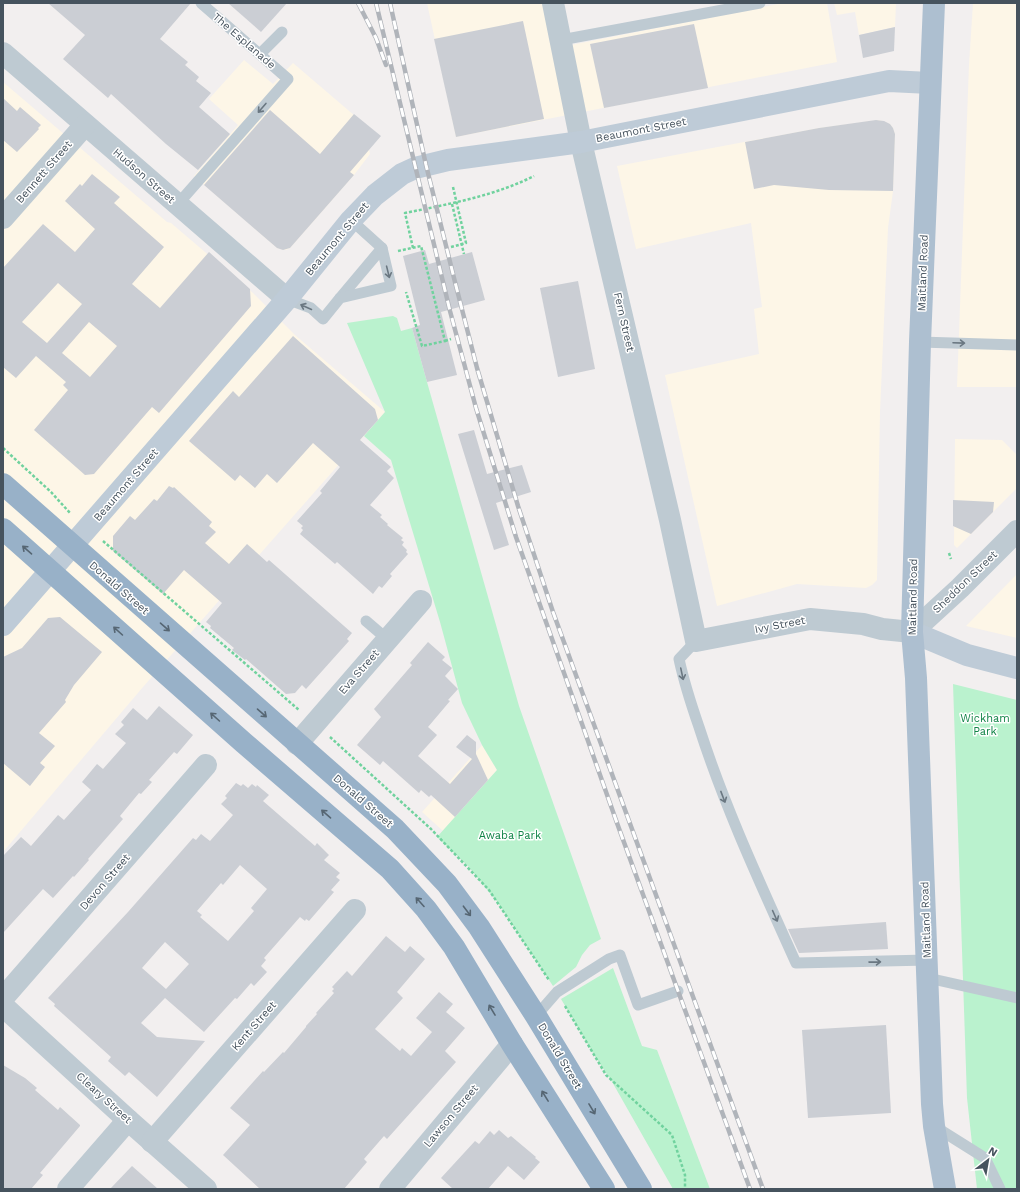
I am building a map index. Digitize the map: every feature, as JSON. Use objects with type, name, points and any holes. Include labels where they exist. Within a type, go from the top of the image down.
[{"type":"highway","name":"Donald Street","points":[[3,484],[395,829],[447,884],[479,926],[536,1016],[641,1189]]},
{"type":"highway","points":[[3,529],[244,743],[390,869],[426,909],[454,947],[512,1044],[604,1189]]},
{"type":"highway","points":[[512,1044],[536,1016]]},
{"type":"main road","name":"Maitland Road","points":[[934,3],[920,342],[912,632],[916,686],[934,1126],[945,1189]]},
{"type":"main road","name":"Beaumont Street","points":[[3,625],[287,299],[351,220],[388,184],[402,174],[415,168],[448,160],[582,142],[889,81],[930,83]]},
{"type":"main road","points":[[912,632],[967,655],[1017,668]]},
{"type":"street","name":"Fern Street","points":[[553,3],[582,142],[670,520],[696,641]]},
{"type":"street","name":"Hudson Street","points":[[3,53],[287,299]]},
{"type":"street","name":"Bennett Street","points":[[3,218],[85,125]]},
{"type":"street","name":"Sheddon Street","points":[[912,632],[960,588],[1017,531]]},
{"type":"street","name":"Eva Street","points":[[297,744],[421,601]]},
{"type":"street","name":"Ivy Street","points":[[696,641],[810,618],[863,624],[882,629],[912,632]]},
{"type":"street","name":"Devon Street","points":[[3,998],[206,766]]},
{"type":"street","name":"Kent Street","points":[[152,1142],[355,910]]},
{"type":"street","name":"Cleary Street","points":[[3,1006],[152,1142],[206,1189]]},
{"type":"street","name":"Lawson Street","points":[[390,1189],[512,1044]]},
{"type":"street","points":[[68,1189],[128,1120]]},
{"type":"lane","name":"The Esplanade","points":[[177,205],[288,78],[201,3]]},
{"type":"lane","points":[[561,40],[760,3]]},
{"type":"lane","points":[[260,54],[270,42],[282,32]]},
{"type":"lane","points":[[340,298],[391,286],[382,248],[351,220]]},
{"type":"lane","points":[[287,299],[311,308],[323,319],[382,248]]},
{"type":"lane","points":[[920,342],[1017,345]]},
{"type":"lane","points":[[366,621],[387,639]]},
{"type":"lane","points":[[696,641],[680,659],[684,682],[709,761],[730,814],[796,963],[928,969],[1017,998]]},
{"type":"lane","points":[[536,1016],[557,992],[609,959],[620,955],[638,1005],[678,991]]},
{"type":"lane","points":[[934,1126],[985,1158],[1000,1189]]},
{"type":"path","points":[[412,248],[405,213],[452,204],[480,196],[534,176]]},
{"type":"path","points":[[451,247],[466,243],[453,188]]},
{"type":"path","points":[[452,204],[464,254]]},
{"type":"path","points":[[393,253],[421,246],[445,341]]},
{"type":"path","points":[[405,289],[422,346],[451,339]]},
{"type":"path","points":[[3,448],[51,492],[69,511]]},
{"type":"path","points":[[105,543],[300,711]]},
{"type":"path","points":[[949,553],[951,559]]},
{"type":"shaded area","points":[[427,3],[556,3],[566,46],[783,3],[827,3],[837,62],[456,137]]},
{"type":"shaded area","points":[[834,3],[896,3],[895,27],[859,35],[855,12],[837,15]]},
{"type":"shaded area","points":[[973,3],[1017,3],[1017,387],[957,387],[969,65]]},
{"type":"shaded area","points":[[244,60],[273,84],[293,63],[362,122],[370,154],[354,175],[290,248],[286,250],[277,248],[194,176],[238,125],[209,99]]},
{"type":"shaded area","points":[[3,82],[167,222],[171,223],[253,293],[295,335],[385,412],[143,687],[3,852]]},
{"type":"shaded area","points":[[879,120],[890,124],[895,134],[893,191],[888,228],[880,412],[877,580],[866,588],[797,584],[717,606],[665,375],[759,354],[754,309],[762,307],[751,223],[636,249],[617,166],[819,128]]},
{"type":"shaded area","points":[[955,439],[1002,440],[1017,455],[1017,488],[957,548],[954,545]]},
{"type":"shaded area","points":[[1017,574],[1017,638],[966,626]]},
{"type":"shaded area","points":[[482,745],[497,770],[443,831],[422,812]]},
{"type":"green space","name":"Awaba Park","points":[[393,316],[397,318],[401,331],[412,328],[519,706],[601,939],[590,945],[582,955],[576,967],[553,986],[498,903],[468,866],[437,837],[497,770],[482,745],[462,703],[440,622],[391,460],[364,436],[385,412],[347,323]]},
{"type":"green space","name":"Wickham Park","points":[[953,684],[1017,700],[1017,1189],[977,1189],[967,1098]]},
{"type":"green space","points":[[613,968],[642,1046],[657,1050],[710,1189],[673,1189],[611,1080],[596,1058],[561,999]]},
{"type":"building","points":[[48,3],[191,3],[160,39],[188,62],[185,65],[199,77],[196,81],[211,93],[199,107],[230,134],[198,170],[166,144],[111,94],[108,98],[63,59],[85,35]]},
{"type":"building","points":[[228,3],[287,3],[261,32]]},
{"type":"building","points":[[523,21],[544,119],[456,137],[434,39]]},
{"type":"building","points":[[694,24],[708,88],[604,108],[590,44]]},
{"type":"building","points":[[895,27],[894,51],[863,58],[859,35]]},
{"type":"building","points":[[3,98],[17,111],[20,107],[41,125],[17,152],[3,140]]},
{"type":"building","points":[[270,110],[320,154],[354,114],[381,136],[350,172],[354,175],[290,248],[283,250],[277,248],[204,185]]},
{"type":"building","points":[[876,120],[884,121],[890,124],[895,134],[893,191],[829,190],[774,185],[754,189],[745,142],[819,128]]},
{"type":"building","points":[[92,174],[120,197],[114,203],[164,247],[132,284],[160,308],[209,252],[250,289],[251,306],[159,413],[152,407],[94,474],[85,475],[34,430],[68,390],[63,385],[66,382],[36,356],[16,378],[3,367],[3,268],[43,224],[75,252],[95,229],[65,201],[80,184],[82,186]],"holes":[[[58,283],[82,304],[47,343],[22,322]],[[89,322],[117,346],[90,377],[62,353]]]},
{"type":"building","points":[[425,250],[429,264],[472,252],[485,300],[441,312],[457,375],[427,382],[412,328],[420,325],[403,256]]},
{"type":"building","points":[[578,281],[595,369],[558,377],[540,288]]},
{"type":"building","points":[[293,336],[375,409],[378,420],[360,440],[391,467],[387,471],[394,478],[370,505],[382,515],[380,517],[388,524],[387,525],[403,538],[401,540],[404,542],[402,545],[407,550],[406,552],[408,554],[390,574],[392,576],[382,588],[379,586],[373,594],[337,562],[335,564],[300,534],[303,530],[301,528],[303,526],[297,521],[322,493],[320,491],[340,467],[313,443],[277,483],[267,474],[255,488],[240,475],[235,481],[189,441],[233,391],[239,397]]},
{"type":"building","points":[[474,430],[487,474],[522,465],[531,492],[496,503],[509,545],[494,550],[458,434]]},
{"type":"building","points":[[169,486],[174,487],[212,522],[209,526],[216,532],[205,543],[229,564],[247,544],[267,562],[269,560],[352,633],[347,639],[349,641],[306,689],[302,685],[295,693],[286,694],[246,659],[245,660],[232,650],[234,648],[210,628],[211,626],[206,622],[222,603],[184,570],[163,594],[113,551],[113,536],[130,516],[135,520],[154,499],[157,501]]},
{"type":"building","points":[[953,500],[994,502],[993,512],[971,534],[953,526]]},
{"type":"building","points":[[60,617],[102,652],[74,685],[65,700],[66,702],[39,733],[55,746],[40,763],[45,767],[30,786],[3,763],[3,657],[22,648],[48,618]]},
{"type":"building","points":[[428,642],[445,657],[442,660],[452,668],[445,676],[458,689],[428,727],[437,735],[418,756],[450,784],[472,759],[456,747],[467,735],[476,742],[476,754],[488,780],[455,817],[431,795],[429,797],[421,790],[419,793],[383,761],[380,765],[357,745],[381,717],[374,709],[412,665],[410,663]]},
{"type":"building","points":[[159,706],[193,735],[177,754],[174,752],[149,780],[152,782],[141,794],[139,793],[120,816],[123,819],[74,877],[73,876],[53,898],[43,889],[3,933],[3,856],[21,837],[31,846],[58,815],[64,820],[91,790],[82,782],[97,764],[103,769],[126,743],[115,734],[124,725],[121,722],[133,708],[147,720]]},
{"type":"building","points":[[236,783],[241,786],[243,784],[248,788],[252,784],[256,787],[257,785],[269,795],[263,801],[315,846],[317,843],[329,855],[324,860],[340,873],[336,877],[340,880],[331,890],[334,892],[309,921],[306,919],[305,921],[300,917],[264,958],[266,960],[261,966],[267,972],[254,986],[251,983],[237,999],[235,998],[204,1032],[165,998],[141,1023],[157,1037],[205,1041],[157,1097],[129,1072],[125,1076],[108,1061],[111,1057],[54,1006],[55,1004],[48,998],[128,912],[193,838],[196,840],[201,834],[210,841],[233,815],[221,804],[227,798],[225,796]],"holes":[[[240,865],[267,889],[251,908],[254,911],[228,941],[200,917],[202,915],[197,911],[221,883],[223,885]],[[165,942],[189,964],[166,989],[142,968]]]},
{"type":"building","points":[[886,922],[888,949],[799,953],[788,929]]},
{"type":"building","points":[[386,936],[405,952],[410,946],[425,959],[397,992],[403,998],[375,1029],[400,1051],[402,1048],[411,1056],[432,1032],[416,1018],[439,992],[453,1004],[446,1012],[465,1028],[445,1051],[456,1062],[387,1139],[384,1136],[364,1159],[367,1162],[344,1189],[260,1189],[223,1155],[250,1125],[230,1108],[263,1071],[264,1072],[283,1052],[284,1053],[317,1014],[316,1013],[334,993],[332,991],[334,989],[332,987],[347,971],[352,976]]},
{"type":"building","points":[[886,1025],[891,1113],[808,1118],[802,1030]]},
{"type":"building","points":[[3,1065],[25,1078],[37,1088],[35,1090],[58,1110],[60,1107],[80,1125],[40,1173],[43,1175],[31,1189],[3,1189]]},
{"type":"building","points":[[499,1130],[508,1138],[511,1136],[540,1162],[524,1180],[508,1166],[488,1189],[453,1189],[441,1178],[475,1141],[479,1144],[490,1131],[494,1135]]},
{"type":"building","points":[[132,1166],[158,1189],[110,1189]]},
{"type":"railway","points":[[358,3],[376,38],[386,65]]},
{"type":"railway","points":[[376,3],[450,311],[476,408],[516,537],[617,823],[750,1189]]},
{"type":"railway","points":[[390,3],[426,165],[455,282],[477,368],[518,506],[553,612],[763,1189]]}]
